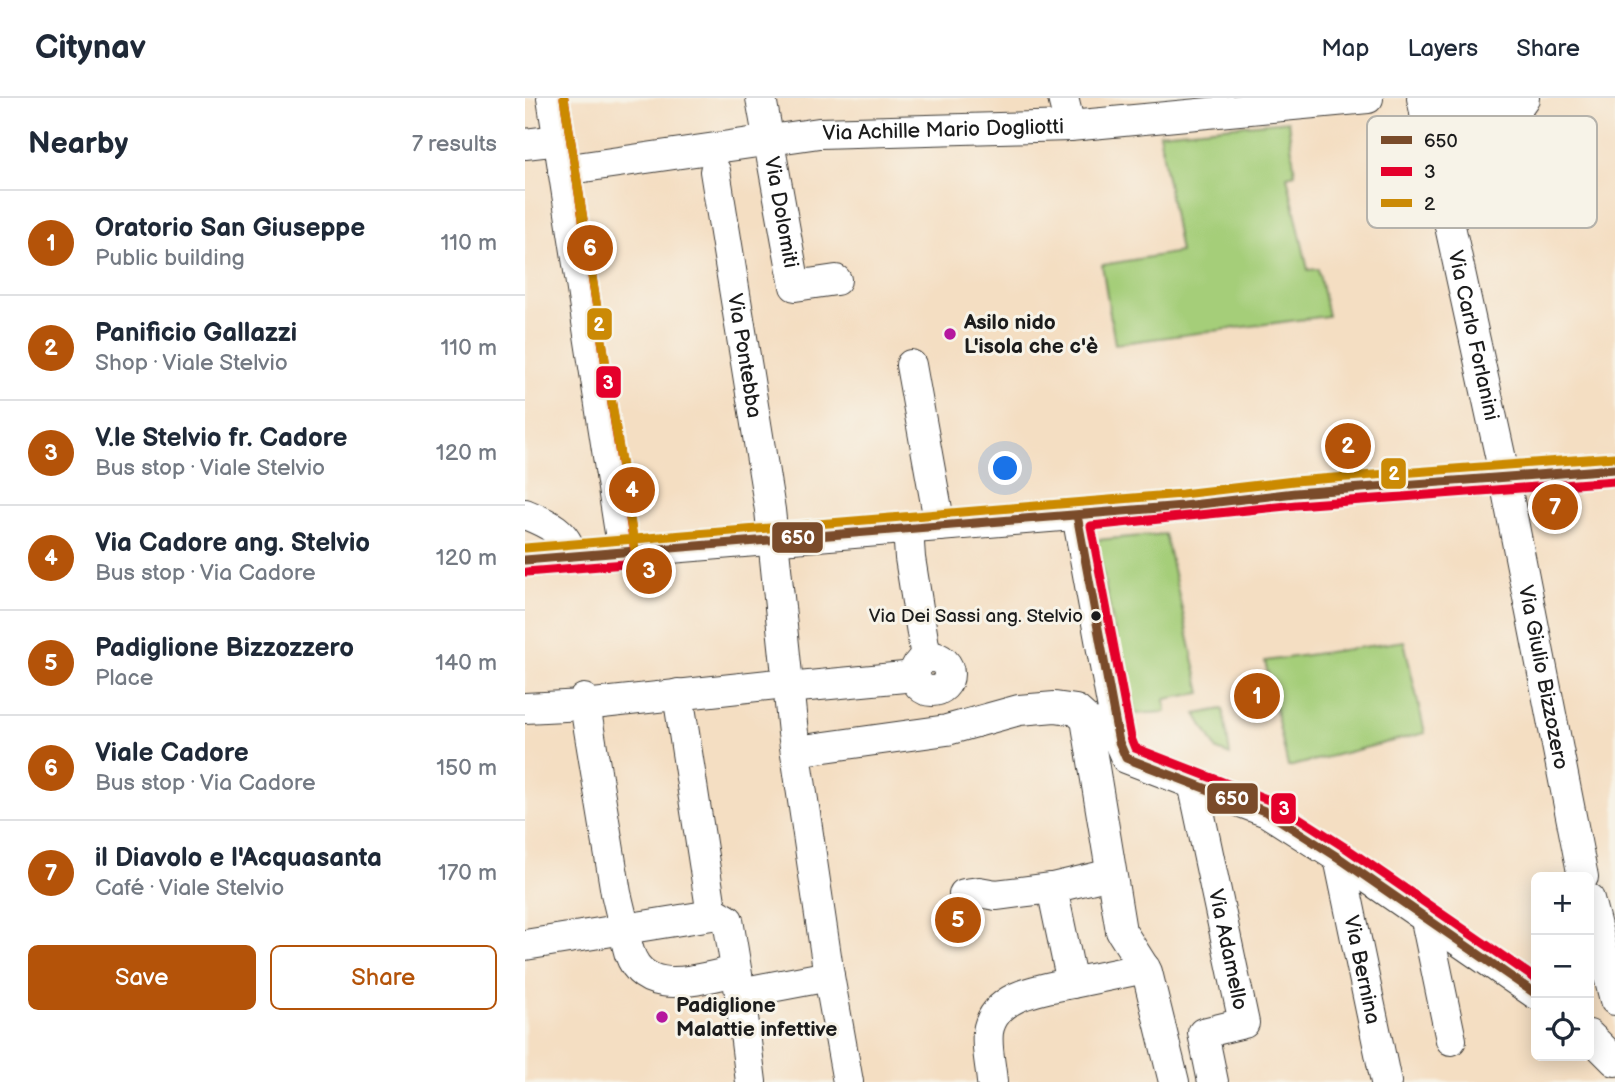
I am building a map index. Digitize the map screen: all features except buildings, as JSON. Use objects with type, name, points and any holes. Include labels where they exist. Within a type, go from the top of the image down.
[{"type":"street","points":[[552,98],[623,552]]},
{"type":"street","name":"Via Dolomiti","points":[[761,98],[795,286],[836,280]]},
{"type":"street","name":"Via Achille Mario Dogliotti","points":[[563,170],[822,133],[1066,112],[1368,98]]},
{"type":"street","name":"Via Carlo Forlanini","points":[[1423,105],[1517,108],[1524,98]]},
{"type":"street","points":[[525,144],[559,140]]},
{"type":"street","name":"Via Pontebba","points":[[715,171],[768,497],[787,685],[829,976],[848,1082]]},
{"type":"street","name":"Via Carlo Forlanini","points":[[1450,228],[1504,478]]},
{"type":"street","points":[[911,365],[940,526]]},
{"type":"street","points":[[525,560],[940,526],[1295,493],[1615,469]]},
{"type":"street","name":"Via Giulio Bizzozero","points":[[1504,478],[1582,872]]},
{"type":"street","points":[[525,514],[559,531],[567,541],[572,557]]},
{"type":"street","points":[[1077,514],[1121,749],[1129,761],[1267,812],[1339,858],[1531,991]]},
{"type":"street","points":[[908,528],[926,675],[947,730]]},
{"type":"street","points":[[525,708],[787,685],[839,685],[926,675]]},
{"type":"street","points":[[795,742],[815,704],[839,685]]},
{"type":"street","points":[[678,694],[712,915]]},
{"type":"street","points":[[584,702],[616,892],[630,958],[637,968],[658,981],[738,982],[829,976]]},
{"type":"street","points":[[795,742],[947,730],[1019,710],[1055,707],[1076,710],[1086,719],[1121,931],[1145,968],[1174,1082]]},
{"type":"street","name":"Via Adamello","points":[[1193,783],[1244,1023],[1202,1033],[1213,1082]]},
{"type":"street","name":"Via Bernina","points":[[1339,858],[1386,1082]]},
{"type":"street","points":[[964,894],[979,892],[996,895],[1052,888],[1111,874]]},
{"type":"street","points":[[1052,888],[1072,983]]},
{"type":"street","points":[[525,945],[718,914],[728,920],[751,1082]]},
{"type":"street","points":[[1426,919],[1451,1040]]},
{"type":"street","points":[[1594,930],[1604,991]]},
{"type":"street","points":[[992,1082],[988,1033],[992,1020],[1003,1007],[1026,992],[1145,968]]},
{"type":"street","points":[[1594,1040],[1615,1061]]},
{"type":"green space","points":[[1288,121],[1295,174],[1287,176],[1308,270],[1318,269],[1328,316],[1115,344],[1102,265],[1180,252],[1159,133]]},
{"type":"green space","points":[[1165,534],[1201,693],[1165,699],[1166,712],[1131,714],[1096,540]]},
{"type":"green space","points":[[1404,641],[1425,733],[1288,767],[1265,661]]},
{"type":"green space","points":[[1223,709],[1230,755],[1217,750],[1196,714]]},
{"type":"transit line","name":"3","points":[[526,572],[625,564],[632,560],[635,552],[564,98]]},
{"type":"transit line","name":"2","points":[[564,98],[635,550]]},
{"type":"transit line","name":"2","points":[[525,548],[1182,494],[1294,481],[1614,457]]},
{"type":"transit line","name":"650","points":[[525,560],[1183,506],[1295,493],[1615,469]]},
{"type":"transit line","name":"3","points":[[1531,976],[1346,848],[1274,802],[1135,748],[1091,526],[1296,505],[1615,481]]},
{"type":"transit line","name":"650","points":[[1077,515],[1119,742],[1126,758],[1267,812],[1339,858],[1531,991]]},
{"type":"place","name":"Viale Cadore","points":[[590,248]]},
{"type":"place","name":"Asilo nido L'isola che c'è","points":[[950,334]]},
{"type":"place","name":"Panificio Gallazzi","points":[[1348,446]]},
{"type":"place","name":"Via Cadore ang. Stelvio","points":[[632,490]]},
{"type":"place","name":"il Diavolo e l'Acquasanta","points":[[1555,507]]},
{"type":"place","name":"V.le Stelvio fr. Cadore","points":[[649,571]]},
{"type":"place","name":"Via Dei Sassi ang. Stelvio","points":[[1096,616]]},
{"type":"place","name":"Oratorio San Giuseppe","points":[[1257,696]]},
{"type":"place","name":"Padiglione Bizzozzero","points":[[958,920]]},
{"type":"place","name":"Padiglione Malattie infettive","points":[[662,1017]]}]
